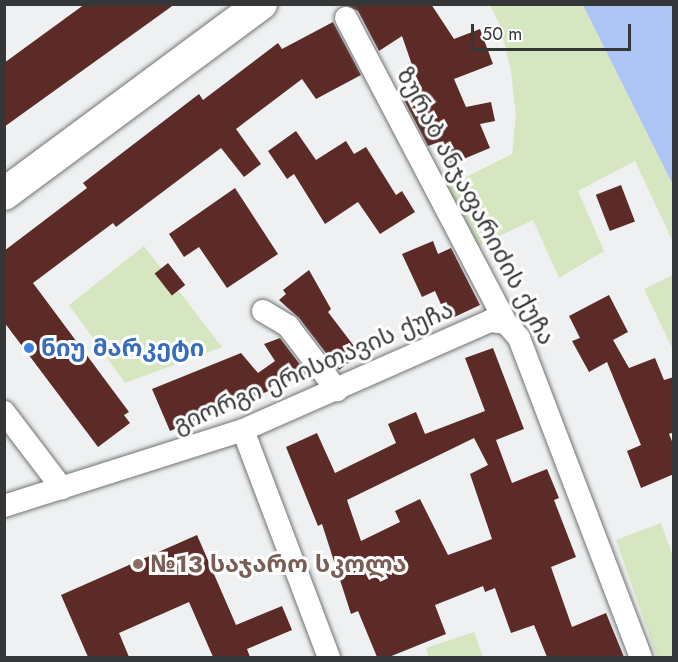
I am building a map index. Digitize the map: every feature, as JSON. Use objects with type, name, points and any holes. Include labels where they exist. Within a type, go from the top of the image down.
[{"type":"main road","points":[[4,194],[261,4]]},
{"type":"street","name":"ზურაბ ანჯაფარიძის ქუჩა","points":[[346,18],[506,323],[519,338],[641,657]]},
{"type":"street","points":[[263,311],[288,326],[337,390]]},
{"type":"street","name":"გიორგი ერისთავის ქუჩა","points":[[4,506],[243,430],[490,321],[506,323]]},
{"type":"street","points":[[4,412],[62,488]]},
{"type":"street","points":[[243,430],[328,657]]},
{"type":"green space","points":[[490,5],[583,5],[673,185],[673,242],[635,161],[578,191],[604,251],[559,278],[533,220],[466,252],[436,192],[512,154],[516,115],[511,71],[500,25]]},
{"type":"green space","points":[[144,246],[222,347],[125,383],[69,305]]},
{"type":"green space","points":[[673,275],[673,350],[644,289]]},
{"type":"green space","points":[[661,523],[673,556],[673,657],[657,657],[616,540]]},
{"type":"green space","points":[[474,632],[483,657],[429,657],[426,648]]},
{"type":"water","points":[[583,5],[673,5],[673,185]]},
{"type":"building","points":[[85,4],[175,4],[4,127],[4,63]]},
{"type":"building","points":[[344,4],[431,4],[454,39],[480,29],[493,64],[454,79],[466,107],[491,102],[495,121],[480,124],[490,148],[449,165],[439,142],[428,146],[403,98],[421,91],[402,36],[379,51],[358,11]]},
{"type":"building","points":[[333,22],[361,75],[316,99],[302,79],[236,129],[261,164],[244,177],[221,148],[116,227],[113,223],[33,283],[129,412],[124,415],[130,423],[98,447],[4,322],[4,251],[87,188],[83,183],[199,94],[203,100],[278,43],[282,49]]},
{"type":"building","points":[[296,131],[316,160],[346,141],[354,154],[366,147],[396,195],[402,191],[415,212],[380,234],[358,202],[325,224],[294,174],[287,179],[268,151]]},
{"type":"building","points":[[621,185],[635,221],[610,231],[596,195]]},
{"type":"building","points":[[235,188],[278,254],[227,288],[199,247],[184,257],[169,234]]},
{"type":"building","points":[[433,241],[438,254],[451,248],[480,305],[448,320],[435,291],[422,297],[402,254]]},
{"type":"building","points":[[168,263],[185,285],[172,296],[155,273]]},
{"type":"building","points":[[309,270],[331,309],[328,312],[360,354],[339,370],[299,318],[279,300],[286,294],[283,290]]},
{"type":"building","points":[[609,295],[628,332],[613,340],[629,368],[655,358],[664,380],[674,377],[674,432],[669,434],[674,446],[674,474],[641,488],[627,451],[641,445],[607,362],[589,372],[572,341],[580,338],[569,316]]},
{"type":"building","points":[[280,338],[308,375],[170,431],[152,389],[241,353],[258,373],[275,361],[264,344]]},
{"type":"building","points":[[493,348],[524,429],[496,440],[512,483],[547,469],[559,498],[554,500],[576,557],[551,567],[572,627],[606,613],[624,657],[547,657],[534,625],[511,633],[495,588],[485,592],[483,586],[435,605],[446,634],[389,657],[377,657],[358,611],[351,614],[322,524],[318,526],[286,447],[317,433],[335,473],[396,443],[388,424],[416,412],[425,434],[485,411],[465,358]],"holes":[[[474,438],[488,465],[470,474],[492,539],[448,555],[420,499],[395,511],[400,522],[361,541],[347,500]]]},
{"type":"building","points":[[197,535],[236,625],[282,606],[292,630],[247,649],[250,657],[213,657],[189,602],[119,633],[129,657],[88,657],[61,595]]},
{"type":"place","name":"ნიუ მარკეტი","points":[[29,348]]},
{"type":"place","name":"№13 საჯარო სკოლა","points":[[138,564]]}]
